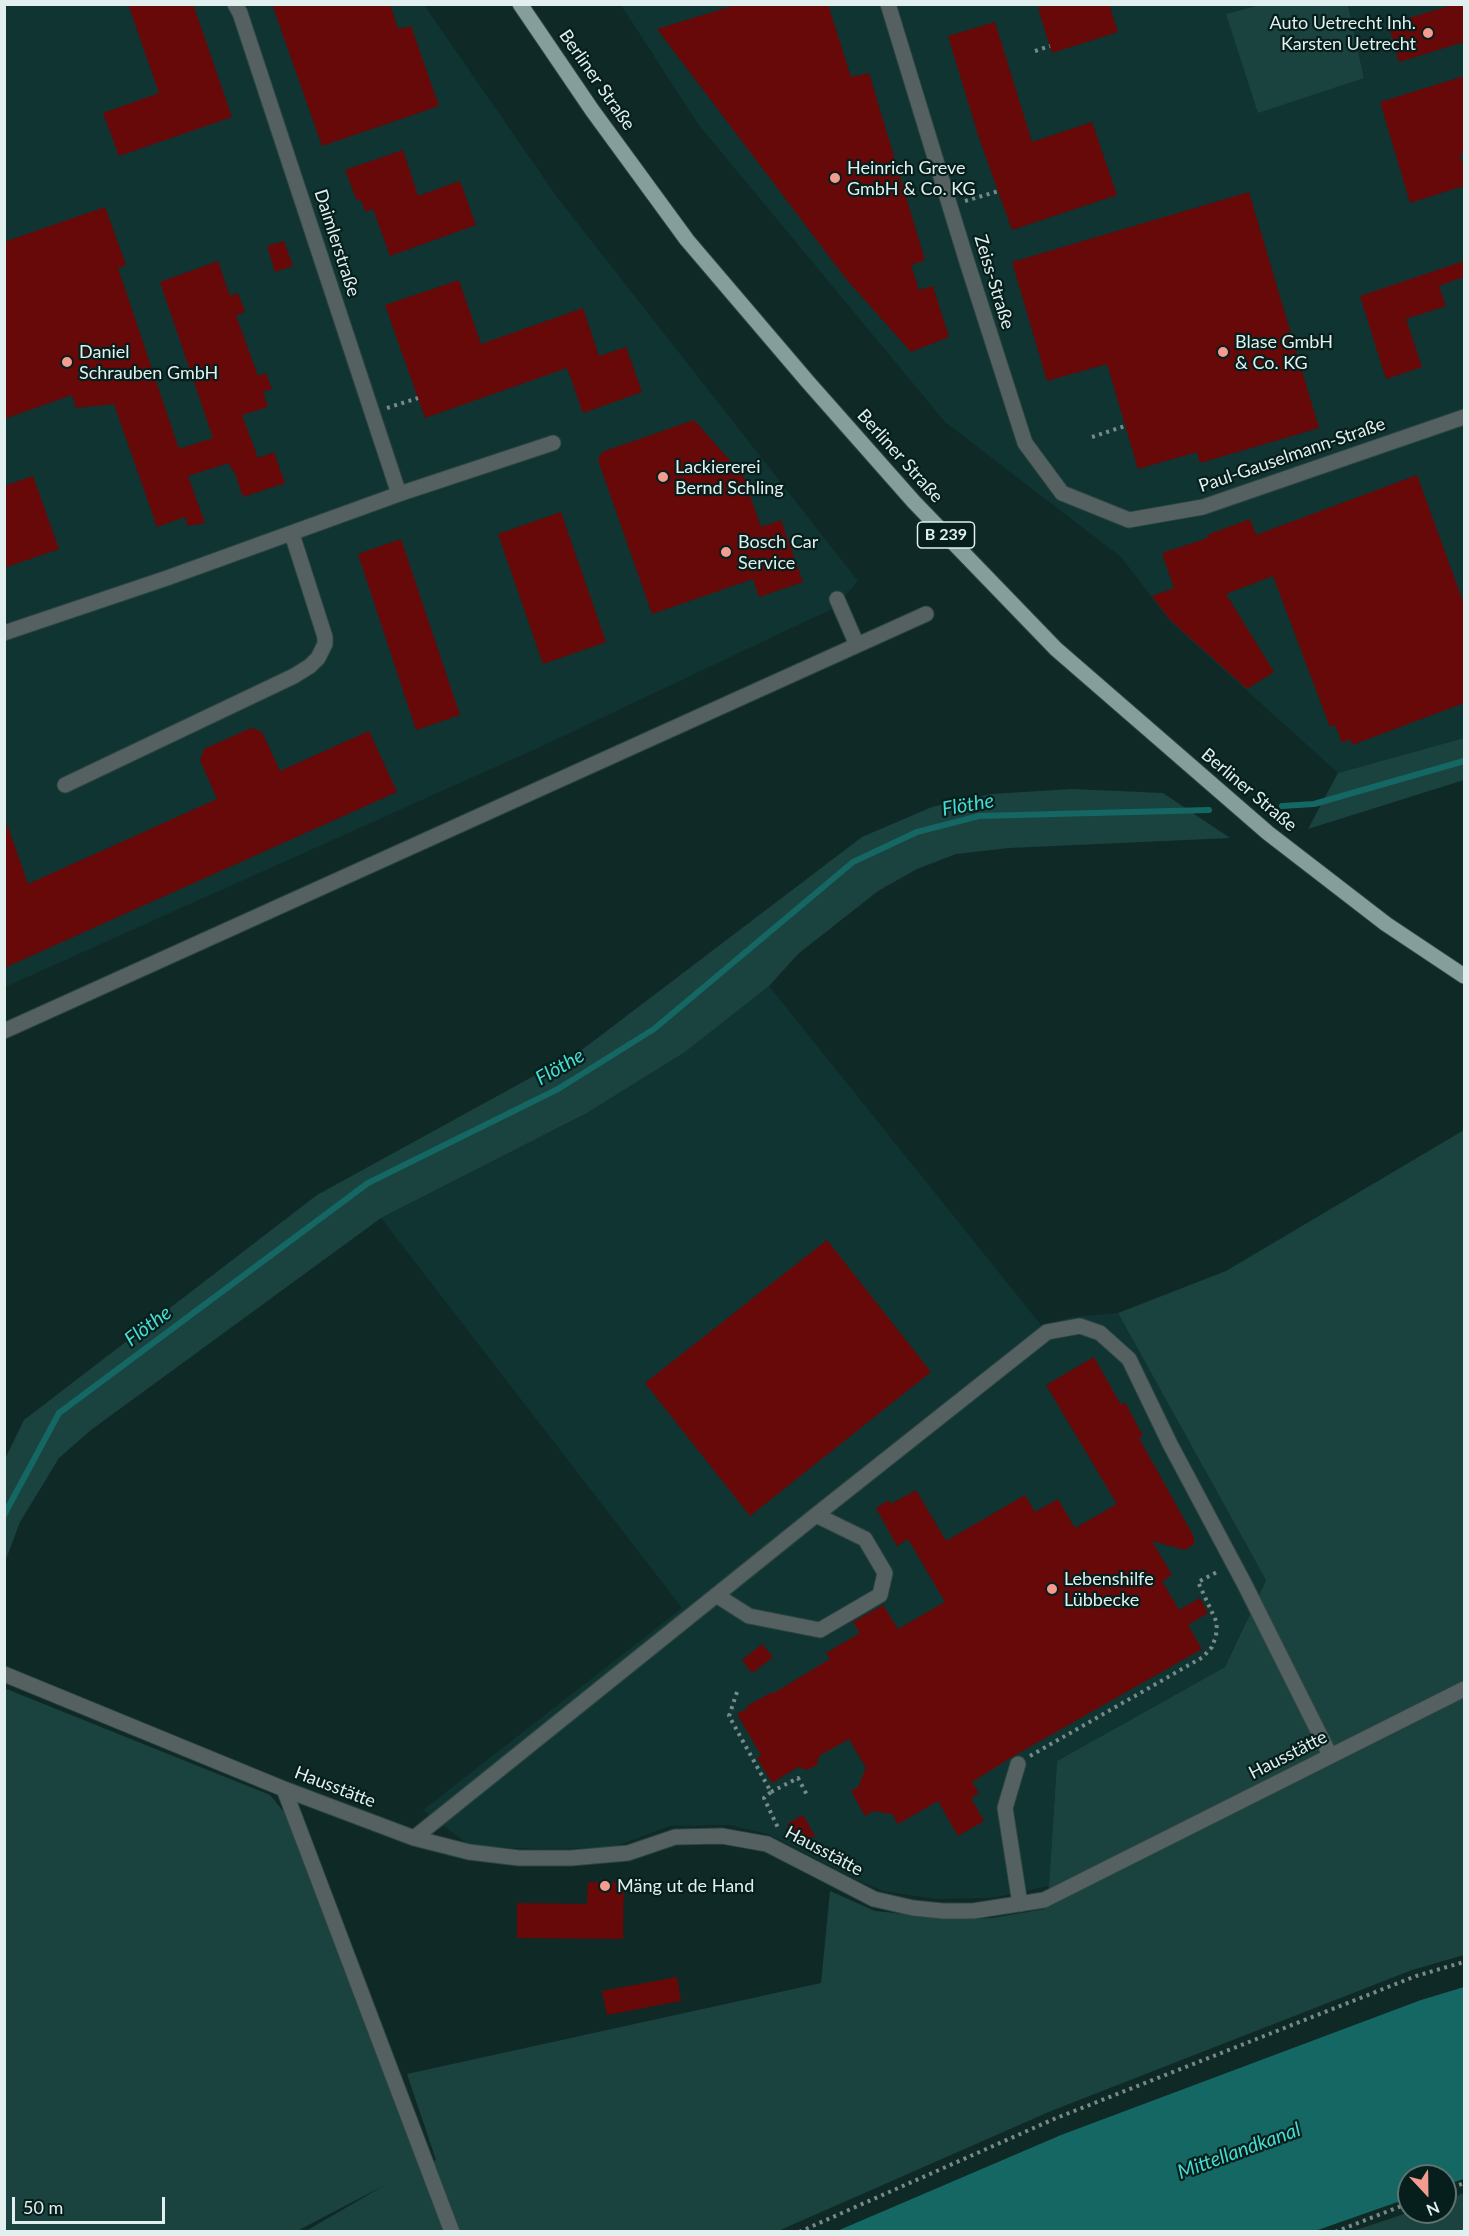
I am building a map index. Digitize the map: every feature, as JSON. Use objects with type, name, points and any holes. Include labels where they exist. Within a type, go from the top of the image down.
[{"type":"main road","name":"Berliner Straße","points":[[520,4],[592,110],[687,240],[914,502],[1048,641],[1268,833],[1386,924],[1464,976]]},
{"type":"street","name":"Daimlerstraße","points":[[236,4],[399,494]]},
{"type":"street","name":"Zeiss-Straße","points":[[888,4],[1025,443],[1062,493],[1129,520]]},
{"type":"street","name":"Paul-Gauselmann-Straße","points":[[1129,520],[1203,507],[1464,417]]},
{"type":"street","points":[[4,633],[292,534],[399,494],[553,443]]},
{"type":"street","points":[[65,785],[294,676],[318,658],[325,644],[325,637],[292,534]]},
{"type":"street","points":[[837,599],[857,645]]},
{"type":"street","points":[[4,1031],[926,614]]},
{"type":"street","points":[[414,1838],[1047,1332],[1080,1326],[1100,1333],[1129,1359],[1170,1444],[1330,1755]]},
{"type":"street","points":[[716,1595],[749,1616],[820,1630],[880,1595],[885,1573],[866,1539],[816,1515]]},
{"type":"street","name":"Hausstätte","points":[[4,1674],[284,1789],[414,1838],[469,1852],[519,1858],[571,1858],[628,1853],[675,1837],[722,1836],[767,1844],[874,1899],[913,1908],[973,1911],[1044,1900],[1464,1689]]},
{"type":"street","points":[[1018,1764],[1005,1808],[1020,1904]]},
{"type":"street","points":[[284,1789],[452,2232]]},
{"type":"path","points":[[1035,51],[1050,46]]},
{"type":"path","points":[[950,206],[999,191]]},
{"type":"path","points":[[372,414],[418,398]]},
{"type":"path","points":[[1092,437],[1125,426]]},
{"type":"path","points":[[1018,1764],[1203,1657],[1212,1647],[1217,1623],[1197,1582],[1233,1564]]},
{"type":"path","points":[[738,1692],[729,1716],[771,1792]]},
{"type":"path","points":[[791,1855],[764,1798],[798,1778],[807,1795]]},
{"type":"path","points":[[799,2232],[1054,2119],[1416,1976],[1464,1962]]},
{"type":"path","points":[[1335,2232],[1397,2209]]},
{"type":"shaded area","points":[[4,5],[424,5],[557,197],[858,581],[834,608],[540,747],[5,987]]},
{"type":"shaded area","points":[[621,5],[1259,5],[1226,14],[1364,78],[1348,5],[1464,5],[1464,738],[1338,773],[1170,621],[1121,557],[945,422],[698,124]]},
{"type":"shaded area","points":[[1259,5],[1348,5],[1364,78],[1258,113],[1226,14]]},
{"type":"shaded area","points":[[1464,738],[1464,780],[1308,829],[1338,773]]},
{"type":"shaded area","points":[[1072,789],[1163,793],[1230,838],[1009,848],[956,854],[917,869],[878,891],[798,954],[769,986],[685,1052],[587,1113],[381,1218],[91,1430],[59,1458],[20,1522],[5,1562],[5,1459],[24,1420],[317,1195],[583,1049],[862,837],[932,807],[991,794]]},
{"type":"shaded area","points":[[769,986],[1041,1325],[1072,1317],[1118,1313],[1266,1579],[1225,1667],[1057,1761],[1049,1886],[991,1898],[935,1899],[883,1891],[768,1834],[729,1825],[670,1826],[611,1848],[540,1849],[470,1846],[423,1810],[682,1608],[381,1218],[587,1113],[685,1052]]},
{"type":"shaded area","points":[[1464,1130],[1464,1955],[1412,1970],[1051,2111],[778,2231],[306,2231],[385,2185],[297,2231],[5,2231],[4,1688],[270,1795],[288,1817],[421,2167],[436,2160],[407,2074],[821,1983],[830,1891],[875,1911],[952,1919],[992,1918],[1045,1909],[1049,1886],[1057,1761],[1225,1667],[1266,1580],[1118,1313],[1226,1271]]},
{"type":"shaded area","points":[[1464,2193],[1464,2231],[1353,2231],[1397,2216],[1397,2224],[1457,2224],[1457,2196]]},
{"type":"water","name":"Mittellandkanal","points":[[1464,1987],[1464,2179],[1457,2181],[1457,2164],[1397,2164],[1397,2202],[1315,2231],[837,2231],[1061,2135],[1421,2000]]},
{"type":"building","points":[[128,4],[193,4],[232,117],[119,156],[103,113],[159,93]]},
{"type":"building","points":[[272,4],[390,4],[398,29],[411,26],[439,106],[322,146]]},
{"type":"building","name":"Heinrich Greve GmbH & Co. KG","points":[[739,4],[828,4],[851,77],[869,73],[925,260],[911,265],[919,290],[933,286],[949,337],[911,352],[847,280],[657,29]]},
{"type":"building","points":[[1048,4],[1109,4],[1118,32],[1052,53],[1038,8]]},
{"type":"building","name":"Auto Uetrecht Inh. Karsten Uetrecht","points":[[1456,4],[1464,4],[1464,42],[1399,62],[1388,24]]},
{"type":"building","points":[[995,22],[1032,142],[1092,122],[1117,195],[1012,230],[979,138],[948,36]]},
{"type":"building","points":[[1464,76],[1464,154],[1460,155],[1464,169],[1464,186],[1410,203],[1380,102]]},
{"type":"building","points":[[403,150],[418,196],[460,181],[476,225],[390,256],[373,209],[365,212],[361,200],[357,201],[345,170]]},
{"type":"building","points":[[1249,192],[1319,428],[1200,463],[1197,452],[1138,469],[1107,364],[1047,381],[1012,262]]},
{"type":"building","points":[[105,207],[126,265],[118,268],[179,449],[213,438],[160,282],[218,261],[230,296],[238,293],[245,312],[236,315],[258,376],[266,373],[272,389],[263,392],[268,407],[242,415],[258,458],[274,452],[285,483],[243,497],[234,470],[232,471],[229,463],[188,476],[205,523],[188,526],[185,517],[157,527],[114,404],[76,408],[72,395],[4,419],[4,242]]},
{"type":"building","points":[[284,241],[293,266],[275,272],[267,246]]},
{"type":"building","points":[[1464,261],[1464,277],[1439,286],[1446,306],[1406,319],[1422,367],[1386,379],[1360,296]]},
{"type":"building","points":[[459,280],[481,344],[583,308],[599,356],[626,347],[642,392],[583,413],[567,368],[425,418],[385,305]]},
{"type":"building","points":[[694,420],[743,475],[761,527],[781,520],[803,582],[759,597],[753,579],[652,614],[598,460],[602,452]]},
{"type":"building","points":[[1417,475],[1464,604],[1464,703],[1352,745],[1350,739],[1342,743],[1335,725],[1330,727],[1273,576],[1226,594],[1274,672],[1247,689],[1170,620],[1152,596],[1174,588],[1162,553],[1208,538],[1207,535],[1250,519],[1256,535]]},
{"type":"building","points":[[33,476],[59,549],[4,568],[4,486]]},
{"type":"building","points":[[561,512],[606,642],[543,664],[498,534]]},
{"type":"building","points":[[401,539],[460,715],[416,730],[358,554]]},
{"type":"building","points":[[251,728],[262,732],[280,771],[369,731],[397,792],[4,968],[4,824],[7,824],[28,884],[217,799],[200,760],[204,749]]},
{"type":"building","points":[[827,1240],[931,1372],[750,1516],[645,1383]]},
{"type":"building","name":"Lebenshilfe Lübbecke","points":[[1094,1357],[1121,1405],[1125,1402],[1143,1436],[1139,1438],[1194,1537],[1194,1544],[1185,1550],[1152,1541],[1172,1575],[1162,1581],[1179,1610],[1200,1598],[1208,1613],[1188,1625],[1202,1649],[972,1782],[979,1793],[971,1798],[984,1821],[958,1836],[938,1801],[898,1824],[892,1814],[873,1811],[865,1816],[851,1791],[858,1787],[866,1768],[849,1739],[819,1756],[817,1765],[807,1770],[798,1767],[772,1783],[757,1758],[761,1755],[737,1714],[830,1659],[826,1653],[860,1633],[853,1622],[883,1605],[898,1629],[945,1602],[908,1539],[897,1546],[876,1508],[889,1500],[891,1504],[916,1490],[946,1541],[1025,1495],[1035,1512],[1058,1499],[1075,1528],[1117,1504],[1046,1385]]},
{"type":"building","points":[[762,1644],[773,1657],[752,1673],[742,1660]]},
{"type":"building","points":[[803,1815],[815,1836],[799,1845],[787,1824]]},
{"type":"building","points":[[588,1882],[624,1883],[623,1939],[517,1938],[517,1903],[587,1904]]},
{"type":"building","points":[[677,1977],[681,2001],[607,2015],[602,1991]]},
{"type":"waterway","name":"Flöthe","points":[[1282,806],[1314,804],[1464,761]]},
{"type":"waterway","name":"Flöthe","points":[[4,1515],[59,1413],[368,1183],[558,1089],[654,1029],[853,862],[917,832],[979,816],[1209,810]]},
{"type":"place","name":"Auto Uetrecht Inh. Karsten Uetrecht","points":[[1428,33]]},
{"type":"place","name":"Heinrich Greve GmbH & Co. KG","points":[[835,178]]},
{"type":"place","name":"Blase GmbH & Co. KG","points":[[1223,352]]},
{"type":"place","name":"Daniel Schrauben GmbH","points":[[67,362]]},
{"type":"place","name":"Lackiererei Bernd Schling","points":[[663,477]]},
{"type":"place","name":"Bosch Car Service","points":[[726,552]]},
{"type":"place","name":"Lebenshilfe Lübbecke","points":[[1052,1589]]},
{"type":"place","name":"Mäng ut de Hand","points":[[605,1886]]}]
